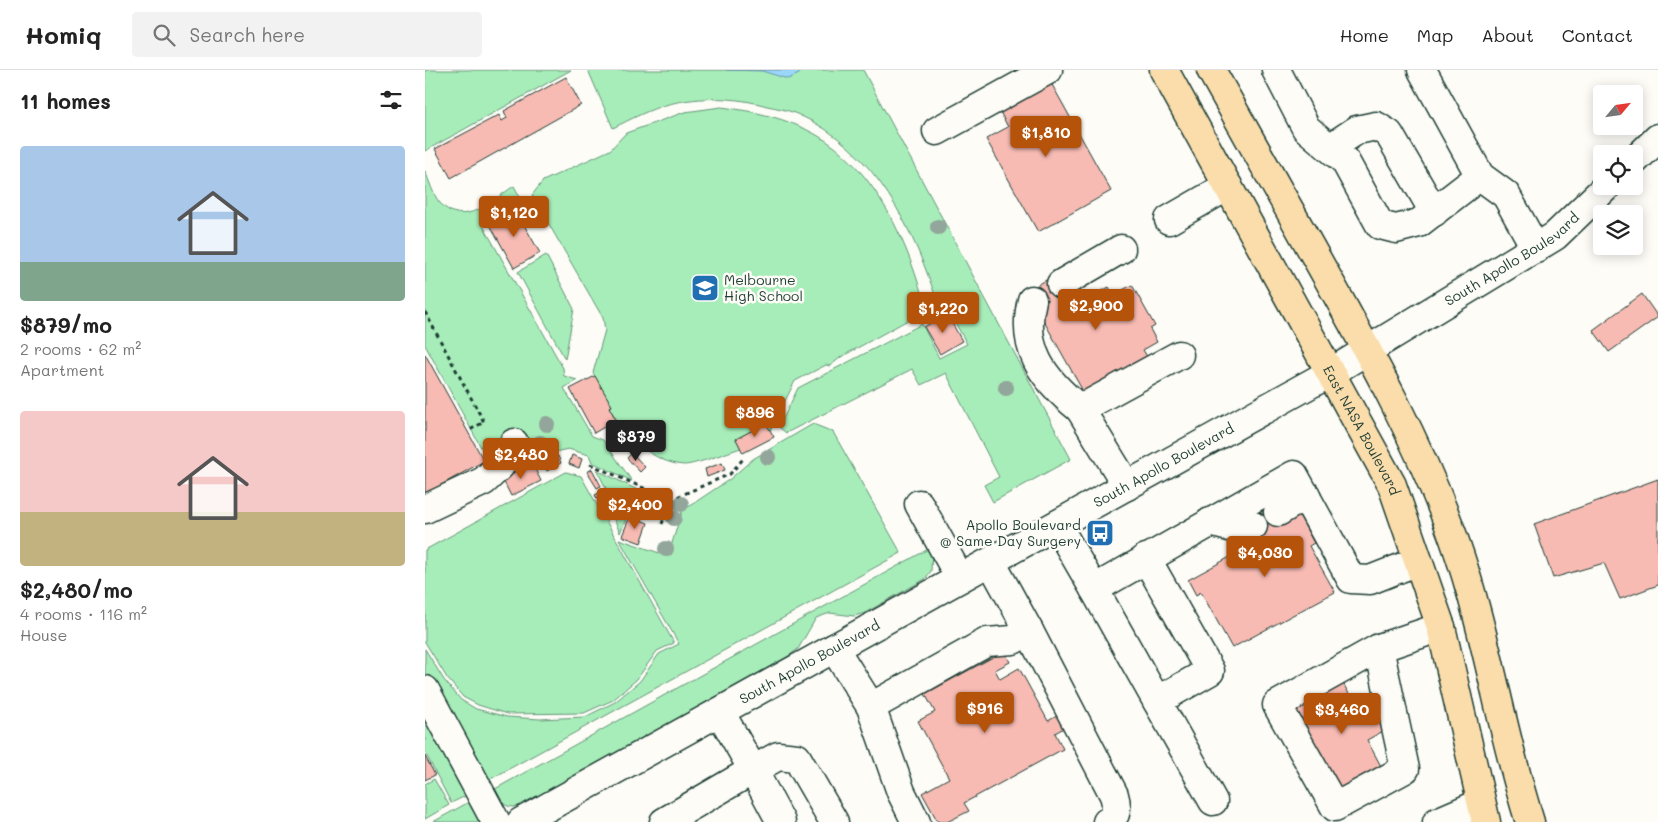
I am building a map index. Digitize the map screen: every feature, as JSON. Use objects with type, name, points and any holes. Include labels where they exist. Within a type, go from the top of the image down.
[{"type":"main road","name":"East NASA Boulevard","points":[[1164,70],[1392,485],[1441,628],[1484,813]]},
{"type":"main road","points":[[1215,71],[1369,351],[1427,469],[1455,540],[1478,619],[1520,790],[1530,822]]},
{"type":"main road","points":[[1441,628],[1478,619]]},
{"type":"street","points":[[937,131],[1048,70]]},
{"type":"street","points":[[1276,70],[1307,128],[1345,160],[1380,225],[1397,229],[1419,223],[1480,176]]},
{"type":"street","points":[[1421,70],[1480,176],[1506,195],[1536,249]]},
{"type":"street","points":[[1330,148],[1357,130],[1376,126],[1389,134],[1434,212]]},
{"type":"street","points":[[1643,152],[1658,138]]},
{"type":"street","points":[[1169,220],[1228,186]]},
{"type":"street","name":"South Apollo Boulevard","points":[[521,822],[1369,351],[1536,249],[1555,236],[1598,195]]},
{"type":"street","points":[[1061,284],[1121,249]]},
{"type":"street","points":[[1032,300],[1028,319],[1038,364],[1054,388],[1080,409],[1127,486]]},
{"type":"street","points":[[1080,409],[1179,355]]},
{"type":"street","points":[[425,509],[484,481],[500,466],[514,443]]},
{"type":"street","points":[[1094,589],[1294,475],[1351,579],[1370,580],[1418,561]]},
{"type":"street","points":[[1279,512],[1305,495]]},
{"type":"street","points":[[919,504],[960,578]]},
{"type":"street","points":[[1211,522],[1244,531],[1253,526]]},
{"type":"street","points":[[1057,525],[1213,801]]},
{"type":"street","points":[[1146,558],[1210,671],[1157,702]]},
{"type":"street","points":[[991,562],[1114,795],[1117,808],[1112,819],[1107,822]]},
{"type":"street","points":[[1379,648],[1405,769],[1335,807],[1277,705],[1379,648],[1441,628]]},
{"type":"street","points":[[871,707],[987,642],[1013,640],[1029,631]]},
{"type":"street","points":[[834,648],[871,707],[901,792],[917,822]]},
{"type":"street","points":[[425,690],[496,822]]},
{"type":"street","points":[[720,712],[781,822]]},
{"type":"street","points":[[664,822],[777,756],[797,758],[834,822]]},
{"type":"street","points":[[1437,822],[1484,813]]},
{"type":"path","points":[[425,312],[485,422],[468,431]]},
{"type":"path","points":[[589,464],[670,500],[730,474],[743,459]]},
{"type":"path","points":[[662,524],[670,500]]},
{"type":"green space","points":[[425,70],[571,70],[425,151]]},
{"type":"green space","points":[[588,70],[863,70],[1071,459],[993,502],[984,485],[999,477],[946,373],[921,385],[912,369],[786,433],[779,427],[798,388],[922,324],[939,358],[967,344],[947,308],[939,307],[929,278],[904,221],[888,194],[870,170],[849,148],[825,129],[797,114],[782,109],[731,99],[706,99],[669,104],[641,114],[613,128]]},
{"type":"green space","points":[[721,107],[769,116],[793,124],[815,134],[837,148],[873,188],[887,211],[900,235],[926,310],[841,357],[830,366],[826,365],[795,381],[770,431],[766,423],[736,439],[741,448],[703,461],[684,465],[672,463],[650,453],[631,437],[609,407],[612,406],[593,373],[605,330],[603,318],[532,195],[543,181],[610,150],[626,133],[685,112]]},
{"type":"green space","points":[[425,171],[433,192],[440,203],[449,210],[458,213],[468,213],[477,210],[514,186],[521,199],[481,222],[563,368],[564,376],[577,380],[564,388],[592,436],[603,440],[632,481],[592,462],[589,455],[568,449],[542,455],[520,465],[502,478],[425,498],[489,462],[425,345]]},
{"type":"green space","points":[[546,255],[574,309],[565,359],[518,272]]},
{"type":"green space","points":[[813,424],[833,432],[901,553],[487,781],[425,675],[425,649],[444,680],[461,700],[476,709],[507,717],[540,719],[585,717],[615,702],[640,681],[659,654],[679,644],[619,539],[668,556],[682,511],[730,479],[753,459]]},
{"type":"green space","points":[[597,470],[652,497],[646,515],[632,510],[628,514],[620,533],[614,519],[619,515]]},
{"type":"green space","points":[[566,472],[581,476],[674,643],[657,651],[637,679],[613,700],[584,713],[507,714],[478,705],[463,697],[447,678],[425,642],[425,550]]},
{"type":"green space","points":[[932,547],[931,571],[925,579],[865,613],[854,616],[830,613],[816,618],[798,649],[787,657],[525,804],[510,807],[500,799],[495,789]]},
{"type":"green space","points":[[425,700],[476,791],[451,803],[425,752]]},
{"type":"green space","points":[[434,779],[449,805],[425,819],[425,784]]},
{"type":"green space","points":[[478,797],[490,822],[433,822]]},
{"type":"water","points":[[726,70],[800,70],[799,74],[788,79],[762,71]]},
{"type":"building","points":[[566,77],[581,105],[451,178],[435,149],[499,115],[502,121],[507,118],[504,111]]},
{"type":"building","points":[[1050,81],[1111,191],[1038,232],[986,139],[1008,127],[999,110]]},
{"type":"building","points":[[515,209],[540,253],[514,268],[489,223]]},
{"type":"building","points":[[1055,275],[1073,306],[1109,287],[1113,295],[1132,285],[1155,326],[1150,329],[1157,342],[1143,350],[1148,358],[1084,393],[1027,291]]},
{"type":"building","points":[[1642,294],[1658,317],[1609,352],[1593,330]]},
{"type":"building","points":[[947,314],[962,341],[940,354],[924,327]]},
{"type":"building","points":[[425,354],[484,461],[425,494]]},
{"type":"building","points":[[595,376],[612,406],[609,407],[616,420],[594,433],[570,389]]},
{"type":"building","points":[[766,423],[774,437],[743,453],[736,439]]},
{"type":"building","points":[[632,453],[645,467],[640,472],[627,458]]},
{"type":"building","points":[[572,455],[582,459],[579,468],[569,464]]},
{"type":"building","points":[[558,456],[561,463],[547,471],[543,464]]},
{"type":"building","points":[[532,463],[541,481],[511,496],[502,478]]},
{"type":"building","points":[[722,463],[725,470],[707,477],[705,469]]},
{"type":"building","points":[[592,469],[601,486],[597,488],[587,472]]},
{"type":"building","points":[[1658,479],[1658,585],[1620,599],[1604,563],[1553,578],[1534,524]]},
{"type":"building","points":[[601,492],[614,516],[609,519],[595,495]]},
{"type":"building","points":[[1275,505],[1297,511],[1314,543],[1309,546],[1335,592],[1232,648],[1201,592],[1196,595],[1188,580],[1261,540],[1249,518]]},
{"type":"building","points":[[630,516],[648,523],[641,543],[622,536]]},
{"type":"building","points":[[1004,651],[1010,662],[995,670],[1000,679],[1019,668],[1048,721],[1062,713],[1069,725],[1055,733],[1063,749],[964,803],[969,811],[947,822],[938,822],[922,793],[949,778],[918,721],[935,712],[925,694]]},
{"type":"building","points":[[1343,683],[1355,705],[1367,698],[1385,730],[1367,740],[1382,768],[1339,791],[1294,709]]},
{"type":"building","points":[[425,756],[435,775],[425,780]]},
{"type":"place","name":"Melbourne High School","points":[[705,288]]},
{"type":"place","name":"Apollo Boulevard @ Same Day Surgery","points":[[1100,533]]}]
